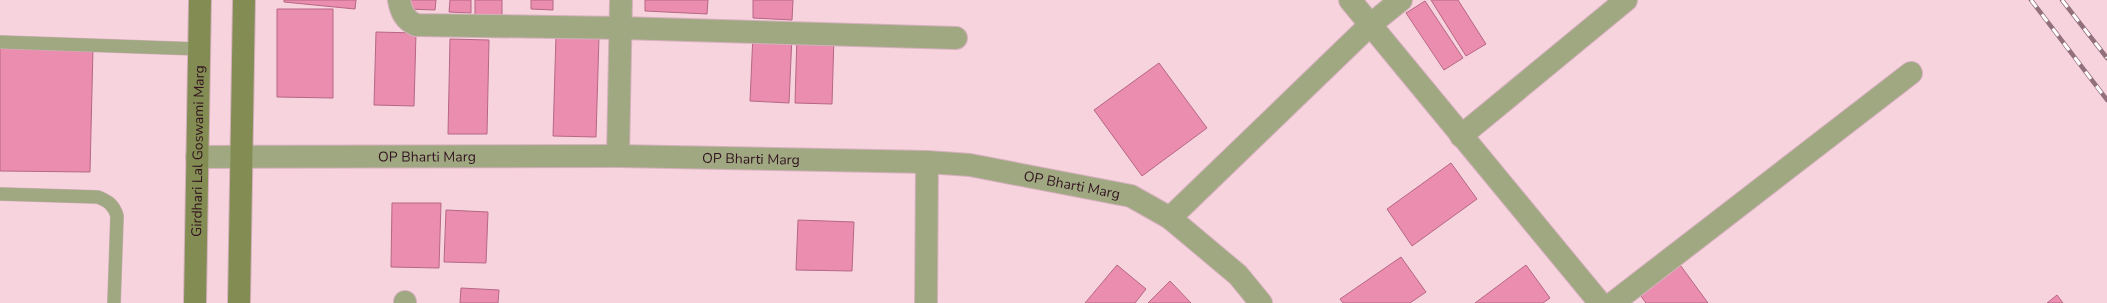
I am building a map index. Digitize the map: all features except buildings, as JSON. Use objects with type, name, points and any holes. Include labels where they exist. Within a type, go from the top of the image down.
[{"type":"main road","name":"Girdhari Lal Goswami Marg","points":[[195,303],[200,0]]},
{"type":"main road","points":[[239,303],[244,0]]},
{"type":"street","points":[[399,0],[402,13],[407,21],[416,26],[621,28],[956,38]]},
{"type":"street","points":[[618,156],[622,0]]},
{"type":"street","points":[[1350,0],[1600,303]]},
{"type":"street","points":[[1170,218],[1370,25],[1401,0]]},
{"type":"street","points":[[1461,136],[1626,0]]},
{"type":"street","points":[[1614,303],[1911,73]]},
{"type":"street","name":"OP Bharti Marg","points":[[197,157],[618,156],[927,162],[970,165],[1131,196],[1170,218],[1238,276],[1261,303]]},
{"type":"street","points":[[926,303],[927,162]]},
{"type":"lane","points":[[0,42],[199,49]]},
{"type":"lane","points":[[0,194],[98,197],[109,202],[115,208],[117,216],[114,303]]},
{"type":"railway","points":[[2031,0],[2107,100]]},
{"type":"railway","points":[[2062,0],[2107,58]]}]
